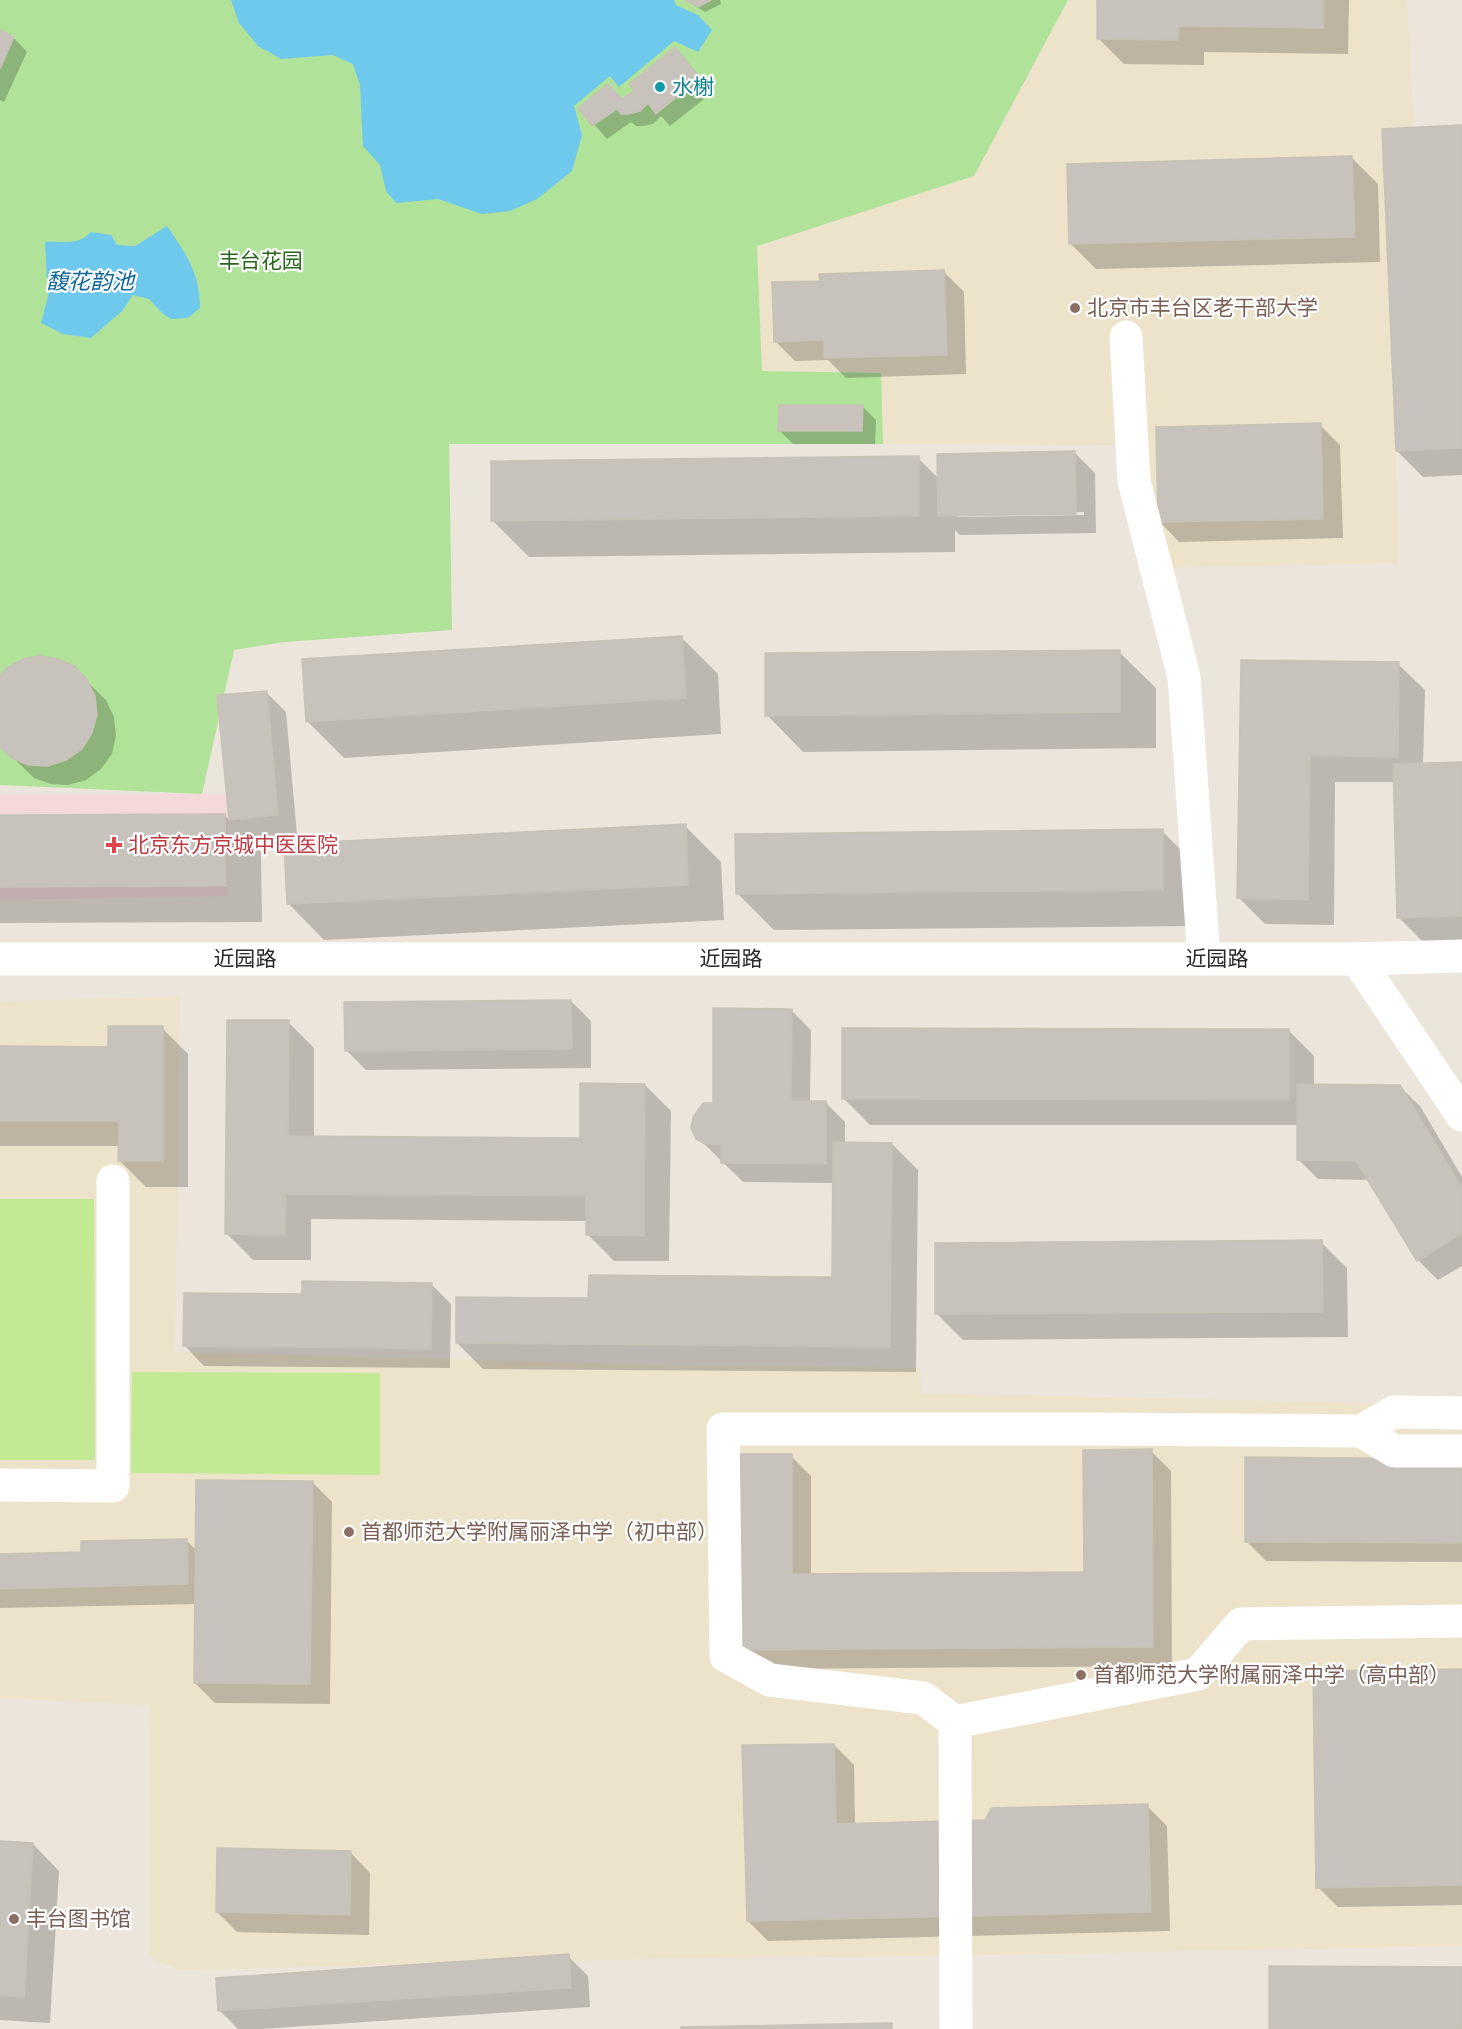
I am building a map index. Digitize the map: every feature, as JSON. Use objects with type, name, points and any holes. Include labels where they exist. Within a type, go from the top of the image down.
[{"type":"street","points":[[1125,337],[1134,481],[1184,677],[1204,959]]},
{"type":"street","name":"近园路","points":[[0,959],[1357,959],[1462,956]]},
{"type":"street","points":[[1357,959],[1462,1115]]},
{"type":"street","points":[[0,1485],[113,1486],[113,1180]]},
{"type":"street","points":[[1462,1413],[1394,1412],[1362,1431],[723,1430],[726,1656],[770,1680],[923,1698],[955,1722],[1197,1674],[1241,1624],[1462,1621]]},
{"type":"street","points":[[1362,1431],[1394,1451],[1462,1451]]},
{"type":"street","points":[[955,1722],[956,2029]]},
{"type":"shaded area","name":"北京市丰台区老干部大学","points":[[1068,0],[1407,0],[1414,128],[1382,129],[1396,451],[1398,563],[1166,568],[1117,445],[883,444],[880,373],[762,371],[757,246],[977,170]]},
{"type":"shaded area","name":"北京东方京城中医医院","points":[[0,794],[228,794],[227,896],[0,900]]},
{"type":"shaded area","points":[[180,997],[175,1352],[697,1366],[920,1368],[921,1393],[1462,1405],[1462,1946],[702,1958],[179,1970],[150,1958],[149,1705],[0,1698],[0,1001]]},
{"type":"green space","name":"丰台花园","points":[[0,0],[1068,0],[974,176],[757,246],[762,371],[881,373],[883,444],[449,444],[452,630],[285,642],[234,650],[202,794],[0,785]]},
{"type":"green space","points":[[0,1199],[94,1199],[95,1460],[0,1460]]},
{"type":"green space","points":[[132,1372],[380,1373],[380,1475],[131,1473]]},
{"type":"water","points":[[231,0],[674,0],[676,5],[698,15],[712,30],[698,52],[674,41],[619,87],[610,76],[574,106],[582,135],[572,171],[537,199],[510,211],[482,214],[438,199],[396,203],[386,191],[380,165],[363,146],[360,85],[353,64],[333,55],[281,59],[258,46],[239,23]]},
{"type":"water","name":"馥花韵池","points":[[167,226],[191,264],[198,284],[200,308],[188,318],[171,319],[149,299],[133,295],[122,311],[91,338],[63,334],[41,323],[48,296],[45,242],[76,241],[91,232],[111,235],[117,245],[135,246]]},
{"type":"building","points":[[685,0],[711,0],[698,7]]},
{"type":"building","points":[[1097,0],[1323,0],[1323,28],[1179,26],[1178,40],[1097,39]]},
{"type":"building","points":[[0,30],[14,37],[0,69]]},
{"type":"building","name":"水榭","points":[[675,47],[700,78],[656,114],[648,103],[640,111],[629,114],[621,114],[617,109],[592,126],[578,108],[608,84],[622,99],[634,91],[629,84]]},
{"type":"building","points":[[1462,125],[1462,448],[1396,451],[1382,129]]},
{"type":"building","points":[[1352,156],[1355,237],[1069,244],[1067,164]]},
{"type":"building","points":[[944,270],[947,355],[824,358],[824,340],[774,342],[772,282],[820,281],[819,274]]},
{"type":"building","points":[[779,405],[863,405],[862,431],[778,431]]},
{"type":"building","points":[[1321,423],[1323,519],[1158,522],[1156,427]]},
{"type":"building","points":[[1075,451],[1076,514],[938,516],[937,454]]},
{"type":"building","points":[[919,456],[919,516],[491,521],[491,461]]},
{"type":"building","points":[[682,636],[686,698],[306,722],[302,659]]},
{"type":"building","points":[[1120,650],[1120,712],[765,716],[765,653]]},
{"type":"building","points":[[40,656],[58,659],[74,666],[86,678],[95,696],[97,715],[92,733],[82,749],[66,760],[48,766],[28,765],[12,758],[0,747],[0,675],[23,659]]},
{"type":"building","points":[[1241,660],[1399,662],[1398,757],[1310,756],[1308,900],[1237,898]]},
{"type":"building","points":[[267,691],[278,815],[229,820],[217,695]]},
{"type":"building","points":[[1462,762],[1462,916],[1397,918],[1393,764]]},
{"type":"building","name":"北京东方京城中医医院","points":[[225,814],[226,886],[0,887],[0,815]]},
{"type":"building","points":[[686,824],[688,885],[287,904],[284,844]]},
{"type":"building","points":[[1163,829],[1163,890],[736,894],[735,834]]},
{"type":"building","points":[[571,1000],[572,1049],[345,1051],[344,1002]]},
{"type":"building","points":[[713,1008],[792,1009],[791,1101],[826,1101],[826,1164],[721,1163],[721,1144],[705,1144],[696,1139],[691,1128],[693,1117],[703,1103],[713,1103]]},
{"type":"building","points":[[227,1020],[289,1020],[288,1136],[580,1138],[580,1083],[645,1084],[644,1236],[586,1235],[586,1196],[286,1194],[285,1235],[225,1234]]},
{"type":"building","points":[[108,1026],[163,1026],[163,1161],[118,1161],[119,1121],[0,1121],[0,1046],[108,1047]]},
{"type":"building","points":[[842,1028],[1289,1029],[1289,1100],[842,1099]]},
{"type":"building","points":[[1297,1084],[1400,1085],[1462,1188],[1462,1234],[1417,1261],[1356,1161],[1297,1160]]},
{"type":"building","points":[[833,1142],[892,1143],[890,1347],[456,1343],[456,1297],[588,1298],[589,1275],[832,1277]]},
{"type":"building","points":[[1322,1240],[1323,1312],[935,1314],[935,1243]]},
{"type":"building","points":[[302,1281],[432,1283],[431,1349],[183,1346],[184,1293],[302,1294]]},
{"type":"building","points":[[1152,1449],[1153,1647],[740,1650],[739,1454],[792,1454],[792,1574],[1084,1572],[1083,1450]]},
{"type":"building","points":[[1245,1457],[1462,1459],[1462,1543],[1245,1542]]},
{"type":"building","points":[[196,1480],[313,1481],[310,1684],[194,1683]]},
{"type":"building","points":[[187,1539],[188,1584],[0,1589],[0,1554],[81,1552],[81,1541]]},
{"type":"building","points":[[1462,1669],[1462,1885],[1316,1888],[1313,1671]]},
{"type":"building","points":[[834,1744],[836,1824],[985,1820],[992,1808],[1148,1804],[1151,1912],[747,1921],[742,1745]]},
{"type":"building","name":"丰台图书馆","points":[[0,1841],[33,1843],[24,1997],[0,1996]]},
{"type":"building","points":[[217,1848],[351,1851],[350,1915],[216,1912]]},
{"type":"building","points":[[569,1954],[571,1988],[218,2011],[216,1978]]},
{"type":"building","points":[[1269,1966],[1462,1967],[1462,2029],[1269,2029]]},
{"type":"building","points":[[892,2023],[892,2029],[681,2029],[681,2027]]},
{"type":"place","name":"水榭","points":[[660,87]]},
{"type":"place","name":"北京市丰台区老干部大学","points":[[1075,308]]},
{"type":"place","name":"北京东方京城中医医院","points":[[114,845]]},
{"type":"place","name":"首都师范大学附属丽泽中学（初中部）","points":[[349,1532]]},
{"type":"place","name":"首都师范大学附属丽泽中学（高中部）","points":[[1081,1675]]},
{"type":"place","name":"丰台图书馆","points":[[14,1919]]}]
